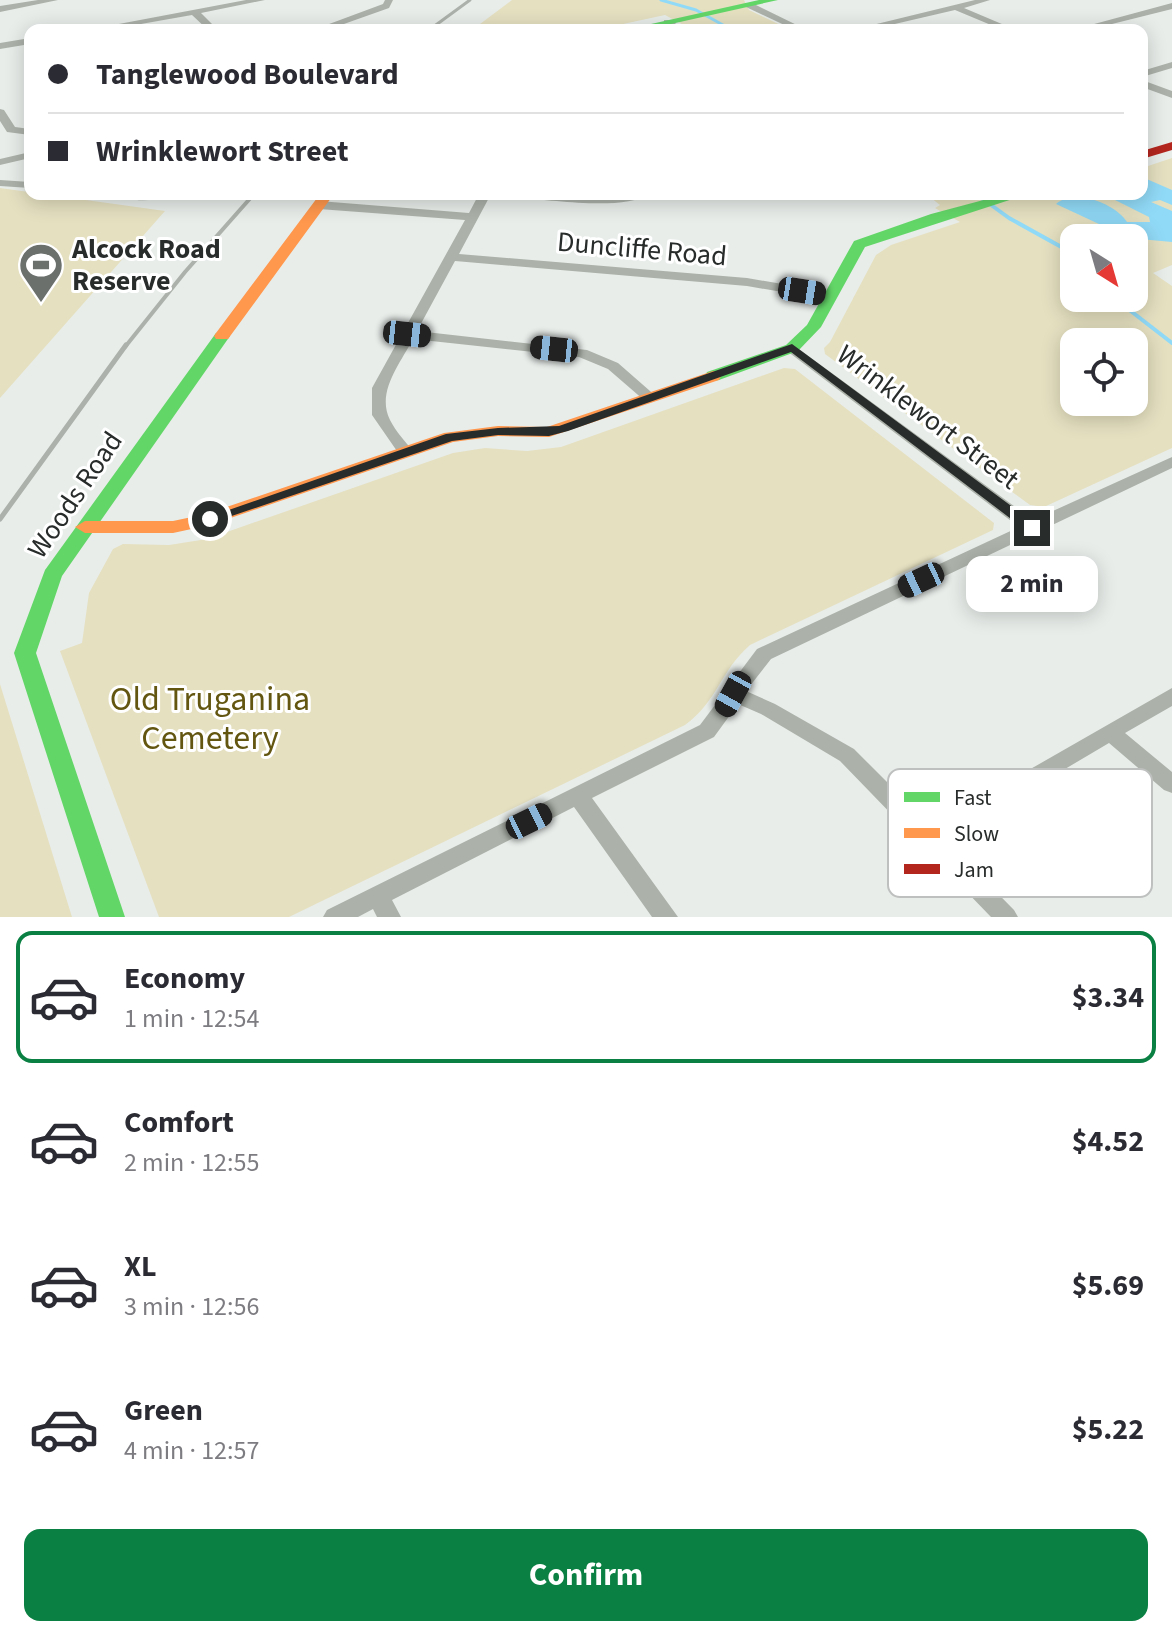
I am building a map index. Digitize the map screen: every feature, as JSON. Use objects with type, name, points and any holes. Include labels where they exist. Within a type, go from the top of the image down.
[{"type":"street","points":[[0,9],[54,0]]},
{"type":"street","points":[[126,24],[261,0]]},
{"type":"street","points":[[335,24],[386,6],[389,0]]},
{"type":"street","points":[[883,24],[986,0]]},
{"type":"street","points":[[677,24],[761,2],[793,24]]},
{"type":"street","points":[[1101,24],[1172,6]]},
{"type":"street","points":[[955,7],[996,24]]},
{"type":"street","points":[[194,12],[207,24]]},
{"type":"street","points":[[0,46],[24,42]]},
{"type":"street","points":[[1148,85],[1172,95]]},
{"type":"street","points":[[0,112],[11,130],[24,132]]},
{"type":"street","points":[[1148,153],[1172,146]]},
{"type":"street","points":[[0,162],[24,156]]},
{"type":"street","points":[[0,183],[24,185]]},
{"type":"street","name":"Woods Road","points":[[112,917],[25,653],[52,575],[196,370],[322,200]]},
{"type":"street","points":[[331,200],[473,217]]},
{"type":"street","points":[[405,451],[379,418],[376,403],[379,388],[482,200]]},
{"type":"street","points":[[85,527],[173,527],[210,519],[405,451],[468,433],[549,432],[792,348],[807,336],[859,244],[999,200]]},
{"type":"street","name":"Duncliffe Road","points":[[451,257],[747,282],[829,296]]},
{"type":"street","points":[[407,334],[582,353],[613,366],[650,398]]},
{"type":"street","name":"Wrinklewort Street","points":[[792,348],[1032,528]]},
{"type":"street","points":[[335,917],[707,731],[720,717],[750,668],[764,654],[1172,462]]},
{"type":"street","points":[[733,694],[768,709],[847,755],[888,795]]},
{"type":"street","points":[[1047,769],[1172,696]]},
{"type":"street","points":[[1110,732],[1172,784]]},
{"type":"street","points":[[579,797],[666,917]]},
{"type":"street","points":[[378,896],[389,917]]},
{"type":"street","points":[[987,897],[1006,917]]},
{"type":"green space","points":[[512,0],[744,0],[749,10],[778,24],[682,24],[665,15],[623,24],[480,24]]},
{"type":"green space","points":[[1172,158],[1172,265],[1153,273],[1172,286],[1172,448],[1044,507],[1030,505],[825,354],[824,348],[876,255],[891,245],[960,222],[935,208],[940,205],[934,200],[1148,200],[1148,166]]},
{"type":"green space","name":"Alcock Road Reserve","points":[[0,188],[24,191],[24,200],[86,200],[165,211],[0,398]]},
{"type":"green space","name":"Old Truganina Cemetery","points":[[784,368],[795,369],[994,523],[993,530],[750,645],[732,665],[705,706],[685,725],[289,917],[159,917],[60,651],[82,643],[89,593],[113,549],[123,544],[169,545],[207,539],[453,453],[485,448],[527,451],[561,447]]},
{"type":"green space","points":[[0,684],[72,917],[0,917]]},
{"type":"water","points":[[1148,180],[1172,190],[1172,205],[1160,200],[1151,202],[1172,211],[1172,242],[1148,240],[1148,224],[1099,224],[1056,204],[1062,200],[1094,200],[1113,209],[1127,222],[1150,222],[1149,217],[1115,200],[1148,200]]},
{"type":"waterway","points":[[661,0],[696,10],[721,24]]},
{"type":"waterway","points":[[984,200],[1009,218],[1060,246]]},
{"type":"waterway","points":[[1132,312],[1172,343]]},
{"type":"railway","points":[[437,24],[470,0]]},
{"type":"railway","points":[[125,347],[249,200]]},
{"type":"railway","points":[[0,519],[126,345]]},
{"type":"traffic: fast","points":[[658,24],[773,0]]},
{"type":"traffic: fast","points":[[713,376],[792,348],[813,327],[859,244],[936,217],[999,200]]},
{"type":"traffic: fast","points":[[112,917],[25,653],[52,575],[222,336]]},
{"type":"traffic: slow","points":[[222,336],[323,200]]},
{"type":"traffic: slow","points":[[85,527],[173,527],[210,519],[450,437],[498,431],[549,432],[713,376]]},
{"type":"traffic: jam","points":[[1148,153],[1172,146]]},
{"type":"place","name":"Alcock Road Reserve","points":[[41,304]]},
{"type":"route","points":[[210,519],[450,437],[498,431],[549,432],[564,428],[792,348],[1032,528]]}]
